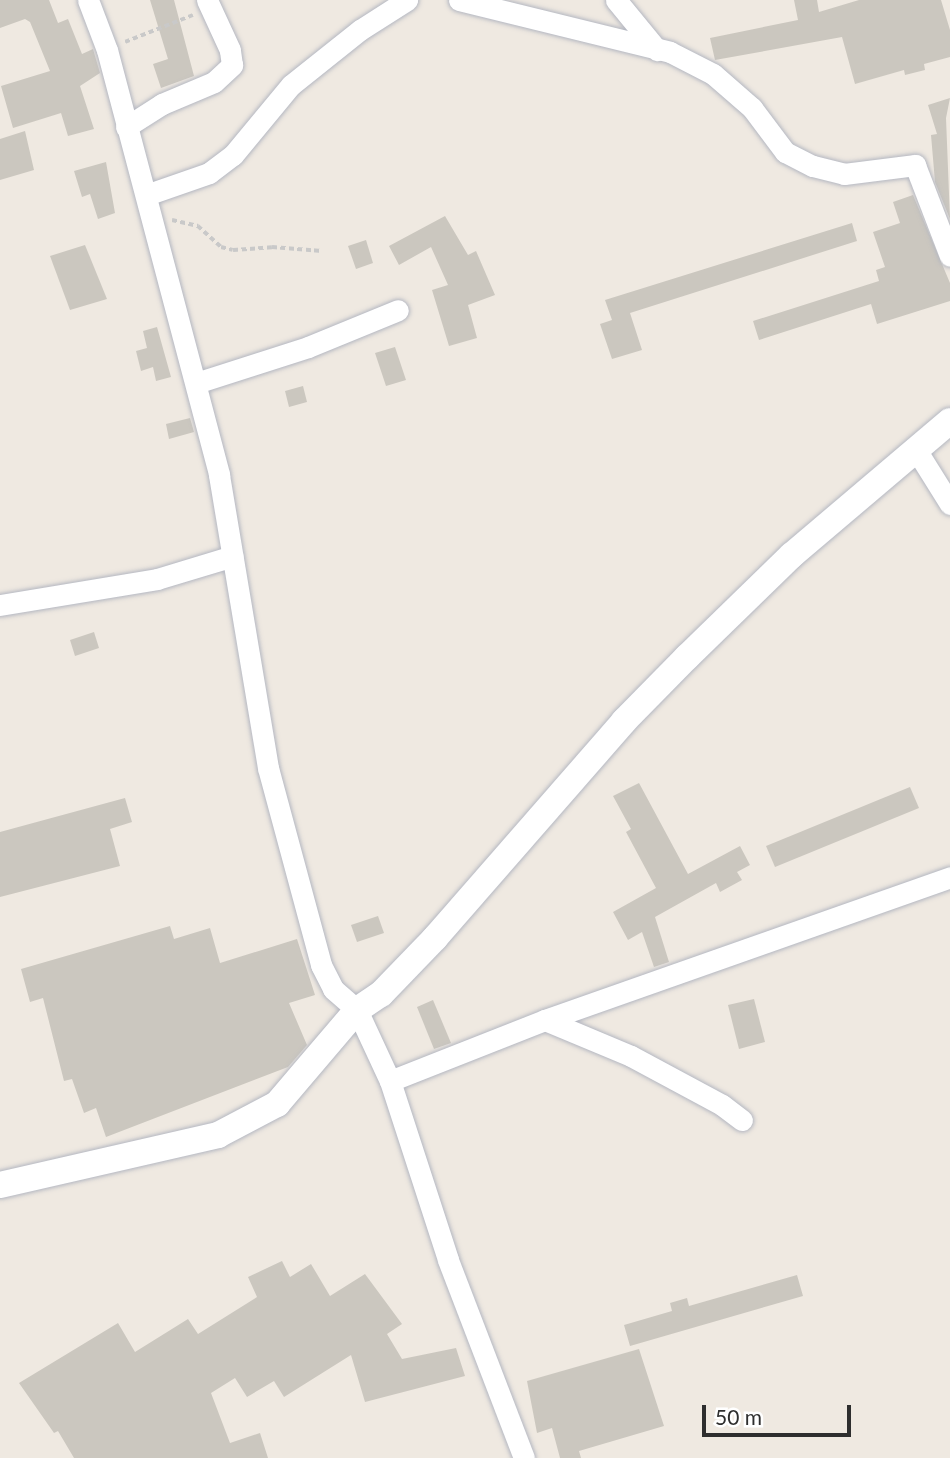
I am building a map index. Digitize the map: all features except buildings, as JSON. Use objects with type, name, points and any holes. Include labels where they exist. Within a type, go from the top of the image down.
[{"type":"street","points":[[88,0],[107,50],[196,383],[233,556],[277,812],[321,965],[333,989],[357,1010],[390,1081],[448,1260],[524,1458]]},
{"type":"street","points":[[146,195],[209,173],[225,161],[291,85],[360,30],[407,0]]},
{"type":"street","points":[[459,0],[657,50],[713,74],[752,108],[785,152],[813,166],[844,174],[915,165],[950,256]]},
{"type":"street","points":[[616,0],[657,50]]},
{"type":"street","points":[[126,127],[228,71],[230,50],[209,4]]},
{"type":"street","points":[[196,383],[308,347],[398,310]]},
{"type":"street","points":[[0,1185],[189,1143],[253,1119],[277,1104],[357,1010],[380,994],[435,938],[624,721],[687,657],[792,555],[950,421]]},
{"type":"street","points":[[915,448],[950,504]]},
{"type":"street","points":[[0,605],[157,579],[233,556]]},
{"type":"street","points":[[390,1081],[545,1020],[950,877]]},
{"type":"street","points":[[545,1020],[622,1052],[722,1105],[742,1120]]},
{"type":"path","points":[[107,50],[209,4]]},
{"type":"path","points":[[153,220],[177,220],[198,226],[221,247],[233,250],[272,247],[322,251]]}]
